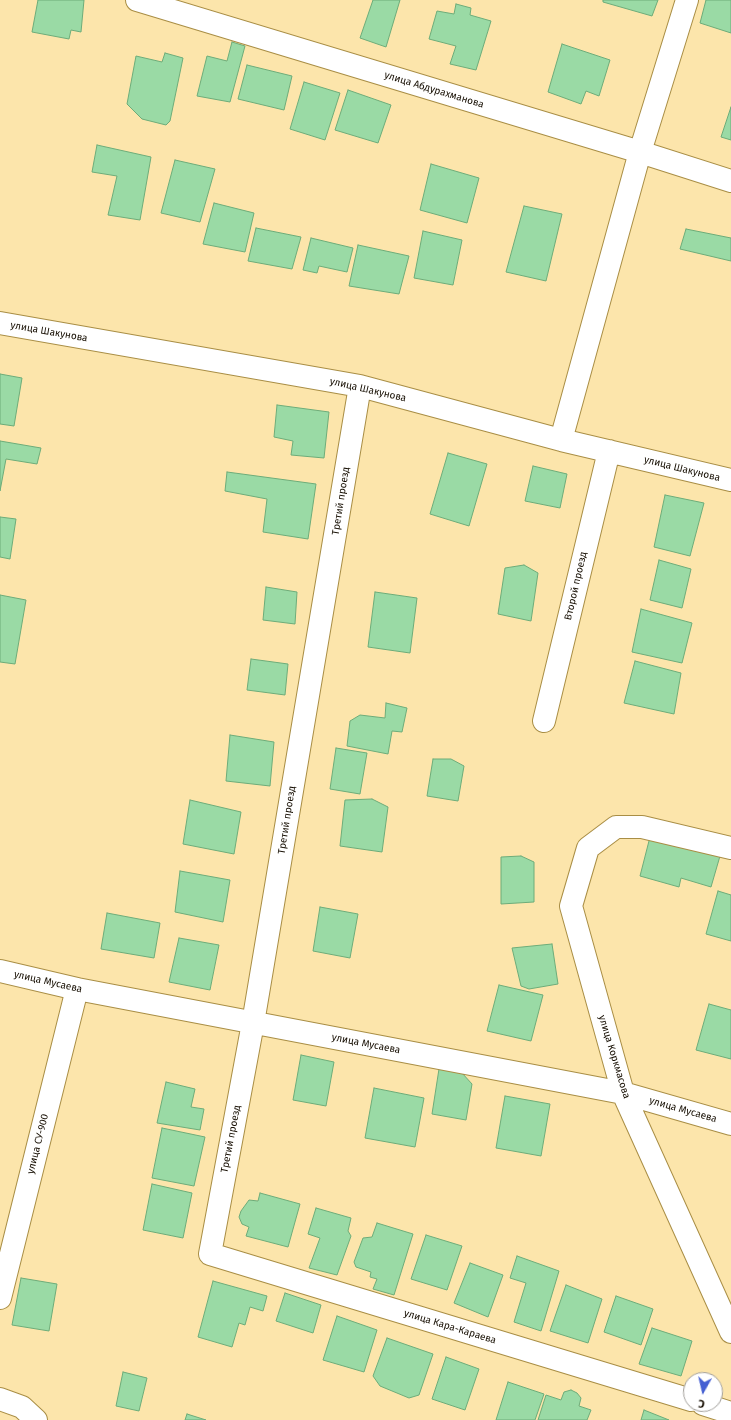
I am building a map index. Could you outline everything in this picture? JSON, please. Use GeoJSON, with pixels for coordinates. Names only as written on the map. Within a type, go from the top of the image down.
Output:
{"type":"FeatureCollection","features":[{"type":"Feature","properties":{"kind":"street","name":"улица Абдурахманова"},"geometry":{"type":"LineString","coordinates":[[137,0],[640,152],[731,181]]}},
{"type":"Feature","properties":{"kind":"street"},"geometry":{"type":"LineString","coordinates":[[561,440],[640,152],[688,0]]}},
{"type":"Feature","properties":{"kind":"street","name":"улица Шакунова"},"geometry":{"type":"LineString","coordinates":[[0,323],[360,386],[561,440],[731,480]]}},
{"type":"Feature","properties":{"kind":"street","name":"Третий проезд"},"geometry":{"type":"LineString","coordinates":[[210,1254],[253,1023],[360,386]]}},
{"type":"Feature","properties":{"kind":"street","name":"Второй проезд"},"geometry":{"type":"LineString","coordinates":[[544,721],[608,451]]}},
{"type":"Feature","properties":{"kind":"street","name":"улица Коркмасова"},"geometry":{"type":"LineString","coordinates":[[731,848],[642,826],[616,827],[588,848],[571,906],[623,1093],[731,1332]]}},
{"type":"Feature","properties":{"kind":"street","name":"улица Мусаева"},"geometry":{"type":"LineString","coordinates":[[0,971],[78,989],[623,1093],[731,1124]]}},
{"type":"Feature","properties":{"kind":"street","name":"улица СУ-900"},"geometry":{"type":"LineString","coordinates":[[0,1298],[78,989]]}},
{"type":"Feature","properties":{"kind":"street","name":"улица Кара-Караева"},"geometry":{"type":"LineString","coordinates":[[210,1254],[683,1398]]}},
{"type":"Feature","properties":{"kind":"street"},"geometry":{"type":"LineString","coordinates":[[0,1399],[22,1407],[36,1420]]}},
{"type":"Feature","properties":{"kind":"building"},"geometry":{"type":"Polygon","coordinates":[[[38,0],[84,0],[81,32],[71,30],[69,39],[32,32],[38,0]]]}},
{"type":"Feature","properties":{"kind":"building"},"geometry":{"type":"Polygon","coordinates":[[[373,0],[400,0],[386,47],[360,38],[373,0]]]}},
{"type":"Feature","properties":{"kind":"building"},"geometry":{"type":"Polygon","coordinates":[[[603,0],[658,0],[652,16],[603,2],[603,0]]]}},
{"type":"Feature","properties":{"kind":"building"},"geometry":{"type":"Polygon","coordinates":[[[706,0],[731,0],[731,33],[700,23],[706,0]]]}},
{"type":"Feature","properties":{"kind":"building"},"geometry":{"type":"Polygon","coordinates":[[[456,4],[471,8],[470,15],[491,21],[476,70],[450,64],[456,46],[429,39],[437,11],[454,14],[456,4]]]}},
{"type":"Feature","properties":{"kind":"building"},"geometry":{"type":"Polygon","coordinates":[[[232,42],[245,46],[230,102],[197,96],[207,56],[227,61],[232,42]]]}},
{"type":"Feature","properties":{"kind":"building"},"geometry":{"type":"Polygon","coordinates":[[[562,44],[610,60],[599,96],[586,91],[581,104],[548,92],[562,44]]]}},
{"type":"Feature","properties":{"kind":"building"},"geometry":{"type":"Polygon","coordinates":[[[165,53],[183,58],[170,121],[166,125],[142,119],[127,104],[136,56],[162,62],[165,53]]]}},
{"type":"Feature","properties":{"kind":"building"},"geometry":{"type":"Polygon","coordinates":[[[247,65],[292,76],[284,110],[238,99],[247,65]]]}},
{"type":"Feature","properties":{"kind":"building"},"geometry":{"type":"Polygon","coordinates":[[[304,82],[340,93],[325,140],[290,129],[304,82]]]}},
{"type":"Feature","properties":{"kind":"building"},"geometry":{"type":"Polygon","coordinates":[[[348,90],[391,105],[378,143],[335,130],[348,90]]]}},
{"type":"Feature","properties":{"kind":"building"},"geometry":{"type":"Polygon","coordinates":[[[731,107],[731,140],[721,137],[731,107]]]}},
{"type":"Feature","properties":{"kind":"building"},"geometry":{"type":"Polygon","coordinates":[[[97,145],[151,157],[140,220],[108,215],[117,176],[92,172],[97,145]]]}},
{"type":"Feature","properties":{"kind":"building"},"geometry":{"type":"Polygon","coordinates":[[[175,160],[215,169],[200,222],[161,213],[175,160]]]}},
{"type":"Feature","properties":{"kind":"building"},"geometry":{"type":"Polygon","coordinates":[[[431,164],[479,178],[467,223],[420,210],[431,164]]]}},
{"type":"Feature","properties":{"kind":"building"},"geometry":{"type":"Polygon","coordinates":[[[214,203],[254,213],[245,252],[203,244],[214,203]]]}},
{"type":"Feature","properties":{"kind":"building"},"geometry":{"type":"Polygon","coordinates":[[[524,206],[562,214],[546,281],[506,272],[524,206]]]}},
{"type":"Feature","properties":{"kind":"building"},"geometry":{"type":"Polygon","coordinates":[[[256,228],[301,237],[292,269],[248,261],[256,228]]]}},
{"type":"Feature","properties":{"kind":"building"},"geometry":{"type":"Polygon","coordinates":[[[686,229],[731,238],[731,261],[680,249],[686,229]]]}},
{"type":"Feature","properties":{"kind":"building"},"geometry":{"type":"Polygon","coordinates":[[[423,231],[462,240],[453,285],[414,278],[423,231]]]}},
{"type":"Feature","properties":{"kind":"building"},"geometry":{"type":"Polygon","coordinates":[[[311,238],[353,248],[347,272],[319,266],[317,273],[303,270],[311,238]]]}},
{"type":"Feature","properties":{"kind":"building"},"geometry":{"type":"Polygon","coordinates":[[[358,245],[409,256],[399,294],[349,286],[358,245]]]}},
{"type":"Feature","properties":{"kind":"building"},"geometry":{"type":"Polygon","coordinates":[[[0,374],[22,378],[14,426],[0,424],[0,374]]]}},
{"type":"Feature","properties":{"kind":"building"},"geometry":{"type":"Polygon","coordinates":[[[277,405],[329,412],[324,458],[291,455],[293,441],[274,437],[277,405]]]}},
{"type":"Feature","properties":{"kind":"building"},"geometry":{"type":"Polygon","coordinates":[[[0,441],[41,448],[37,464],[6,459],[0,491],[0,441]]]}},
{"type":"Feature","properties":{"kind":"building"},"geometry":{"type":"Polygon","coordinates":[[[448,453],[487,464],[469,526],[430,514],[448,453]]]}},
{"type":"Feature","properties":{"kind":"building"},"geometry":{"type":"Polygon","coordinates":[[[533,466],[567,474],[560,508],[525,501],[533,466]]]}},
{"type":"Feature","properties":{"kind":"building"},"geometry":{"type":"Polygon","coordinates":[[[227,472],[316,484],[308,539],[263,532],[267,499],[225,491],[227,472]]]}},
{"type":"Feature","properties":{"kind":"building"},"geometry":{"type":"Polygon","coordinates":[[[665,495],[704,503],[690,556],[654,547],[665,495]]]}},
{"type":"Feature","properties":{"kind":"building"},"geometry":{"type":"Polygon","coordinates":[[[0,517],[16,519],[10,559],[0,557],[0,517]]]}},
{"type":"Feature","properties":{"kind":"building"},"geometry":{"type":"Polygon","coordinates":[[[659,560],[691,569],[682,608],[650,600],[659,560]]]}},
{"type":"Feature","properties":{"kind":"building"},"geometry":{"type":"Polygon","coordinates":[[[524,565],[538,573],[531,621],[498,614],[505,568],[524,565]]]}},
{"type":"Feature","properties":{"kind":"building"},"geometry":{"type":"Polygon","coordinates":[[[266,587],[297,592],[295,624],[263,620],[266,587]]]}},
{"type":"Feature","properties":{"kind":"building"},"geometry":{"type":"Polygon","coordinates":[[[375,592],[417,598],[410,653],[368,647],[375,592]]]}},
{"type":"Feature","properties":{"kind":"building"},"geometry":{"type":"Polygon","coordinates":[[[0,595],[26,600],[15,664],[0,662],[0,595]]]}},
{"type":"Feature","properties":{"kind":"building"},"geometry":{"type":"Polygon","coordinates":[[[641,609],[692,623],[682,663],[632,652],[641,609]]]}},
{"type":"Feature","properties":{"kind":"building"},"geometry":{"type":"Polygon","coordinates":[[[251,659],[288,664],[285,695],[247,690],[251,659]]]}},
{"type":"Feature","properties":{"kind":"building"},"geometry":{"type":"Polygon","coordinates":[[[635,661],[681,673],[674,714],[624,703],[635,661]]]}},
{"type":"Feature","properties":{"kind":"building"},"geometry":{"type":"Polygon","coordinates":[[[386,703],[407,708],[402,732],[392,731],[388,754],[347,746],[350,721],[360,715],[385,718],[386,703]]]}},
{"type":"Feature","properties":{"kind":"building"},"geometry":{"type":"Polygon","coordinates":[[[230,735],[274,742],[270,786],[226,781],[230,735]]]}},
{"type":"Feature","properties":{"kind":"building"},"geometry":{"type":"Polygon","coordinates":[[[336,748],[367,753],[360,794],[330,789],[336,748]]]}},
{"type":"Feature","properties":{"kind":"building"},"geometry":{"type":"Polygon","coordinates":[[[433,759],[451,759],[464,766],[458,801],[427,796],[433,759]]]}},
{"type":"Feature","properties":{"kind":"building"},"geometry":{"type":"Polygon","coordinates":[[[372,799],[388,807],[382,852],[340,846],[345,800],[372,799]]]}},
{"type":"Feature","properties":{"kind":"building"},"geometry":{"type":"Polygon","coordinates":[[[190,800],[241,812],[234,854],[183,844],[190,800]]]}},
{"type":"Feature","properties":{"kind":"building"},"geometry":{"type":"Polygon","coordinates":[[[650,837],[720,856],[711,887],[681,878],[679,887],[640,876],[650,837]]]}},
{"type":"Feature","properties":{"kind":"building"},"geometry":{"type":"Polygon","coordinates":[[[521,856],[534,862],[534,902],[501,904],[501,857],[521,856]]]}},
{"type":"Feature","properties":{"kind":"building"},"geometry":{"type":"Polygon","coordinates":[[[180,871],[230,880],[223,922],[175,912],[180,871]]]}},
{"type":"Feature","properties":{"kind":"building"},"geometry":{"type":"Polygon","coordinates":[[[718,891],[731,895],[731,941],[706,934],[718,891]]]}},
{"type":"Feature","properties":{"kind":"building"},"geometry":{"type":"Polygon","coordinates":[[[320,907],[358,914],[350,958],[313,951],[320,907]]]}},
{"type":"Feature","properties":{"kind":"building"},"geometry":{"type":"Polygon","coordinates":[[[107,913],[160,923],[154,958],[101,949],[107,913]]]}},
{"type":"Feature","properties":{"kind":"building"},"geometry":{"type":"Polygon","coordinates":[[[179,938],[219,945],[210,990],[169,982],[179,938]]]}},
{"type":"Feature","properties":{"kind":"building"},"geometry":{"type":"Polygon","coordinates":[[[552,944],[558,984],[529,989],[521,986],[512,948],[552,944]]]}},
{"type":"Feature","properties":{"kind":"building"},"geometry":{"type":"Polygon","coordinates":[[[499,985],[543,995],[531,1041],[487,1031],[499,985]]]}},
{"type":"Feature","properties":{"kind":"building"},"geometry":{"type":"Polygon","coordinates":[[[709,1004],[731,1010],[731,1059],[696,1050],[709,1004]]]}},
{"type":"Feature","properties":{"kind":"building"},"geometry":{"type":"Polygon","coordinates":[[[301,1055],[334,1062],[326,1106],[293,1100],[301,1055]]]}},
{"type":"Feature","properties":{"kind":"building"},"geometry":{"type":"Polygon","coordinates":[[[439,1069],[462,1073],[472,1084],[466,1120],[432,1114],[439,1069]]]}},
{"type":"Feature","properties":{"kind":"building"},"geometry":{"type":"Polygon","coordinates":[[[166,1082],[195,1089],[191,1107],[204,1109],[200,1130],[157,1123],[166,1082]]]}},
{"type":"Feature","properties":{"kind":"building"},"geometry":{"type":"Polygon","coordinates":[[[374,1088],[424,1098],[415,1147],[365,1138],[374,1088]]]}},
{"type":"Feature","properties":{"kind":"building"},"geometry":{"type":"Polygon","coordinates":[[[505,1096],[550,1104],[541,1156],[496,1148],[505,1096]]]}},
{"type":"Feature","properties":{"kind":"building"},"geometry":{"type":"Polygon","coordinates":[[[162,1128],[205,1137],[194,1186],[152,1178],[162,1128]]]}},
{"type":"Feature","properties":{"kind":"building"},"geometry":{"type":"Polygon","coordinates":[[[152,1184],[192,1193],[183,1238],[143,1230],[152,1184]]]}},
{"type":"Feature","properties":{"kind":"building"},"geometry":{"type":"Polygon","coordinates":[[[260,1193],[300,1204],[288,1247],[246,1236],[249,1227],[242,1224],[239,1217],[241,1211],[249,1200],[258,1201],[260,1193]]]}},
{"type":"Feature","properties":{"kind":"building"},"geometry":{"type":"Polygon","coordinates":[[[316,1208],[351,1218],[348,1231],[351,1236],[337,1275],[309,1268],[320,1238],[308,1234],[316,1208]]]}},
{"type":"Feature","properties":{"kind":"building"},"geometry":{"type":"Polygon","coordinates":[[[377,1223],[413,1234],[394,1295],[373,1289],[377,1279],[370,1277],[371,1272],[356,1267],[354,1262],[363,1238],[372,1237],[377,1223]]]}},
{"type":"Feature","properties":{"kind":"building"},"geometry":{"type":"Polygon","coordinates":[[[426,1235],[462,1246],[447,1290],[411,1279],[426,1235]]]}},
{"type":"Feature","properties":{"kind":"building"},"geometry":{"type":"Polygon","coordinates":[[[517,1256],[559,1271],[541,1331],[514,1322],[526,1283],[510,1278],[517,1256]]]}},
{"type":"Feature","properties":{"kind":"building"},"geometry":{"type":"Polygon","coordinates":[[[470,1263],[503,1275],[488,1317],[454,1303],[470,1263]]]}},
{"type":"Feature","properties":{"kind":"building"},"geometry":{"type":"Polygon","coordinates":[[[21,1278],[57,1284],[49,1331],[12,1325],[21,1278]]]}},
{"type":"Feature","properties":{"kind":"building"},"geometry":{"type":"Polygon","coordinates":[[[213,1281],[267,1296],[263,1311],[250,1307],[245,1325],[239,1323],[232,1347],[198,1337],[213,1281]]]}},
{"type":"Feature","properties":{"kind":"building"},"geometry":{"type":"Polygon","coordinates":[[[566,1285],[602,1299],[588,1343],[550,1331],[566,1285]]]}},
{"type":"Feature","properties":{"kind":"building"},"geometry":{"type":"Polygon","coordinates":[[[285,1293],[321,1305],[313,1333],[276,1321],[285,1293]]]}},
{"type":"Feature","properties":{"kind":"building"},"geometry":{"type":"Polygon","coordinates":[[[616,1296],[653,1309],[641,1345],[604,1332],[616,1296]]]}},
{"type":"Feature","properties":{"kind":"building"},"geometry":{"type":"Polygon","coordinates":[[[337,1316],[377,1330],[364,1372],[323,1360],[337,1316]]]}},
{"type":"Feature","properties":{"kind":"building"},"geometry":{"type":"Polygon","coordinates":[[[652,1328],[692,1341],[681,1376],[639,1364],[652,1328]]]}},
{"type":"Feature","properties":{"kind":"building"},"geometry":{"type":"Polygon","coordinates":[[[387,1338],[433,1354],[419,1395],[409,1398],[380,1386],[373,1376],[387,1338]]]}},
{"type":"Feature","properties":{"kind":"building"},"geometry":{"type":"Polygon","coordinates":[[[446,1357],[479,1369],[465,1410],[432,1399],[446,1357]]]}},
{"type":"Feature","properties":{"kind":"building"},"geometry":{"type":"Polygon","coordinates":[[[123,1372],[147,1378],[139,1411],[116,1406],[123,1372]]]}},
{"type":"Feature","properties":{"kind":"building"},"geometry":{"type":"Polygon","coordinates":[[[508,1382],[544,1394],[535,1420],[496,1420],[508,1382]]]}},
{"type":"Feature","properties":{"kind":"building"},"geometry":{"type":"Polygon","coordinates":[[[571,1390],[577,1393],[581,1398],[579,1406],[591,1410],[587,1420],[538,1420],[546,1395],[561,1400],[564,1392],[571,1390]]]}},
{"type":"Feature","properties":{"kind":"building"},"geometry":{"type":"Polygon","coordinates":[[[644,1410],[669,1420],[641,1420],[644,1410]]]}},
{"type":"Feature","properties":{"kind":"building"},"geometry":{"type":"Polygon","coordinates":[[[187,1414],[206,1420],[185,1420],[187,1414]]]}}]}
